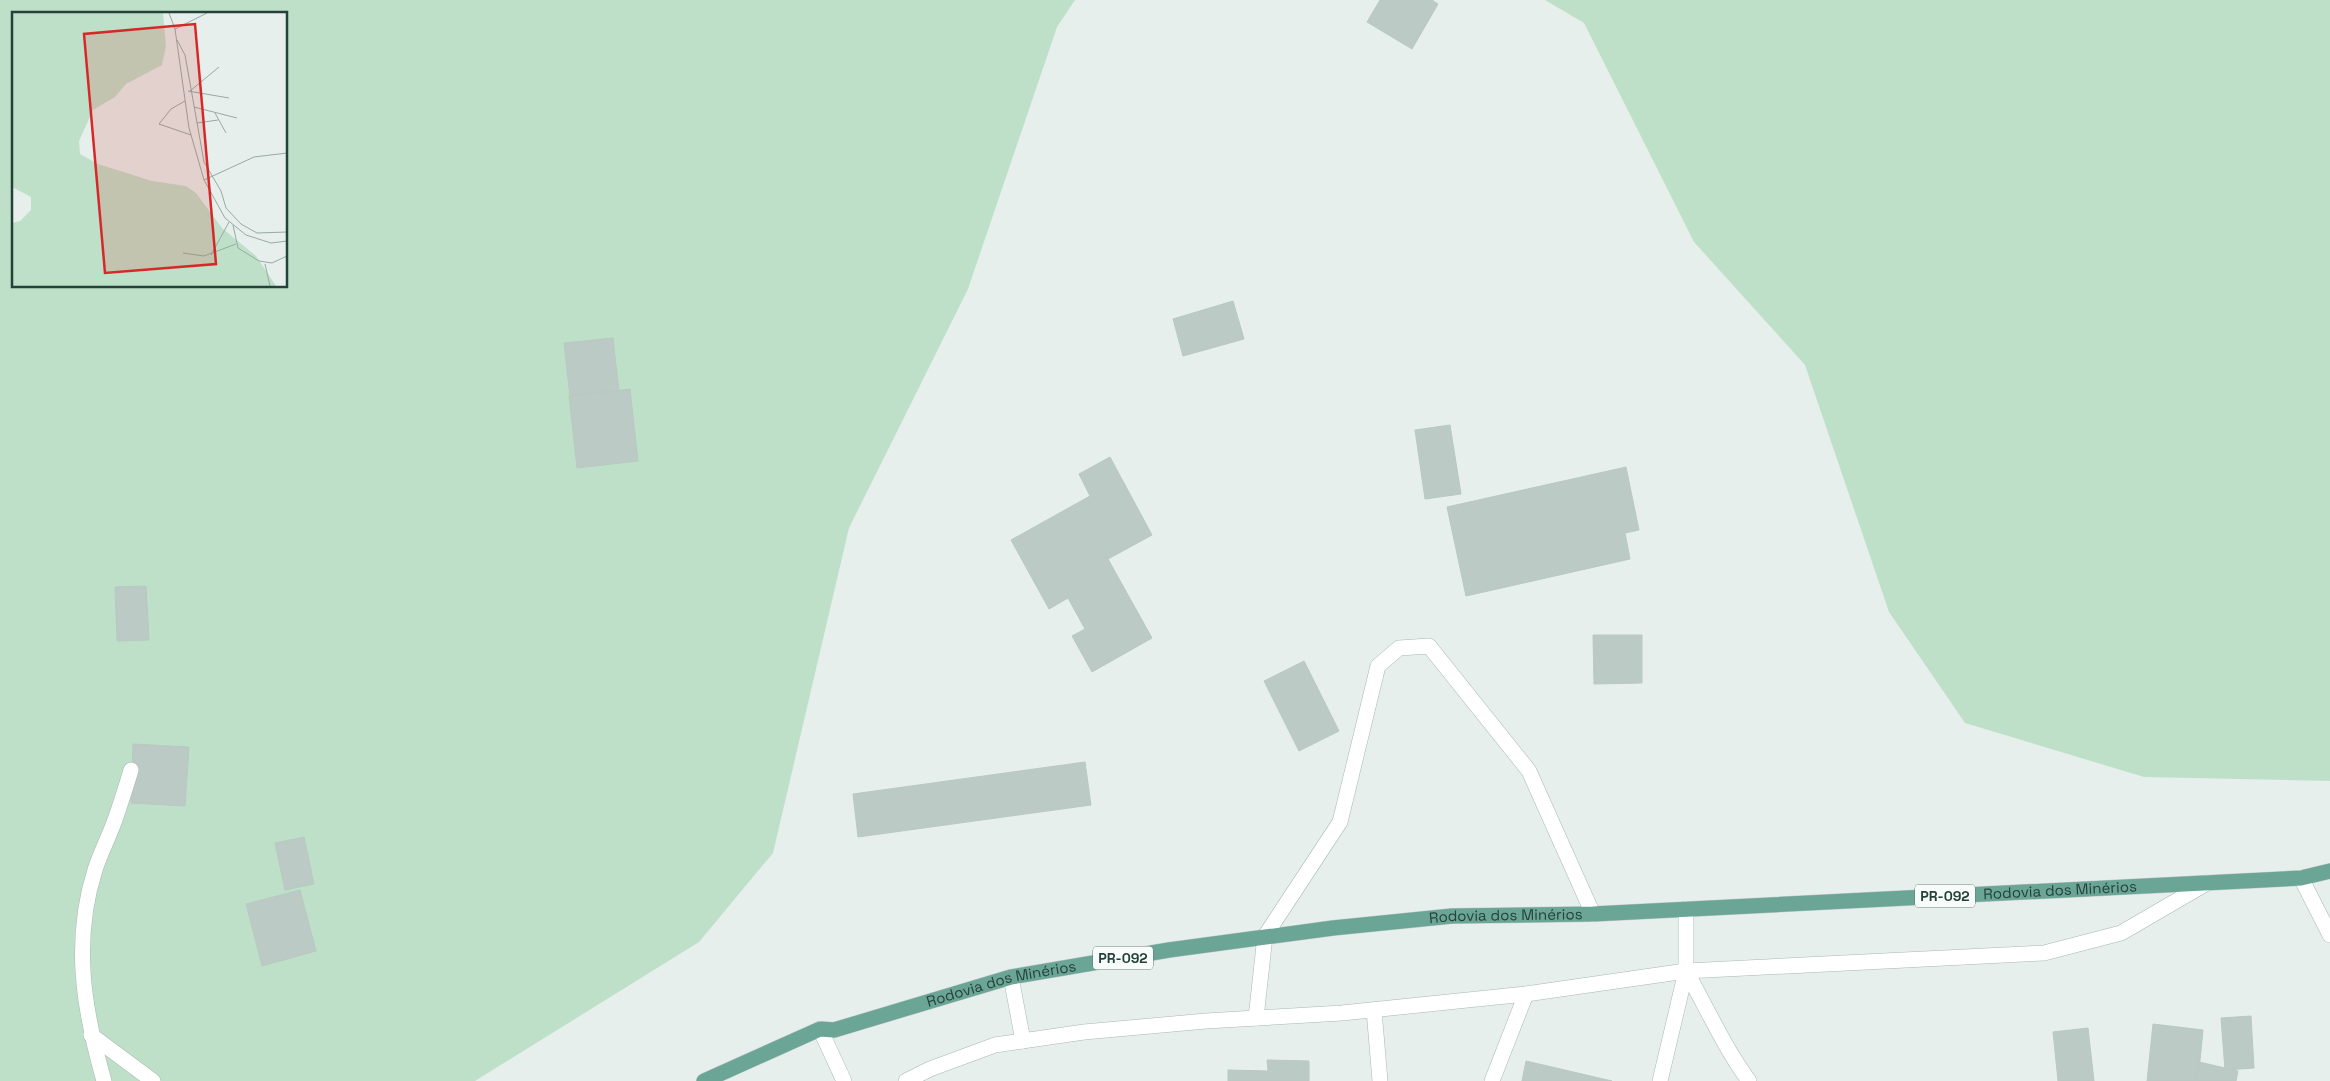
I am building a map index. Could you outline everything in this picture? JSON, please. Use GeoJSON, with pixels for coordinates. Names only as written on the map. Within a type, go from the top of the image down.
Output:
{"type":"FeatureCollection","features":[{"type":"Feature","properties":{"kind":"main road","name":"Rodovia dos Minérios"},"geometry":{"type":"LineString","coordinates":[[704,1081],[820,1029],[834,1030],[1011,977],[1265,936],[1452,916],[1593,914],[2301,878],[2330,871]]}},
{"type":"Feature","properties":{"kind":"street"},"geometry":{"type":"LineString","coordinates":[[1256,1018],[1265,936],[1340,822],[1378,666],[1399,648],[1429,646],[1529,771],[1593,914]]}},
{"type":"Feature","properties":{"kind":"street"},"geometry":{"type":"LineString","coordinates":[[104,1081],[91,1035],[81,970],[86,909],[94,871],[117,814],[131,770]]}},
{"type":"Feature","properties":{"kind":"street"},"geometry":{"type":"LineString","coordinates":[[2301,878],[2330,935]]}},
{"type":"Feature","properties":{"kind":"street"},"geometry":{"type":"LineString","coordinates":[[906,1081],[930,1069],[996,1045],[1084,1032],[1374,1010],[1526,994],[1686,971],[2044,953],[2120,933],[2207,882]]}},
{"type":"Feature","properties":{"kind":"street"},"geometry":{"type":"LineString","coordinates":[[1660,1081],[1686,971],[1686,909]]}},
{"type":"Feature","properties":{"kind":"street"},"geometry":{"type":"LineString","coordinates":[[1686,971],[1714,1020],[1730,1054],[1749,1081]]}},
{"type":"Feature","properties":{"kind":"street"},"geometry":{"type":"LineString","coordinates":[[1011,977],[1023,1041]]}},
{"type":"Feature","properties":{"kind":"street"},"geometry":{"type":"LineString","coordinates":[[1492,1081],[1526,994]]}},
{"type":"Feature","properties":{"kind":"street"},"geometry":{"type":"LineString","coordinates":[[1374,1010],[1380,1081]]}},
{"type":"Feature","properties":{"kind":"street"},"geometry":{"type":"LineString","coordinates":[[820,1029],[844,1081]]}},
{"type":"Feature","properties":{"kind":"street"},"geometry":{"type":"LineString","coordinates":[[91,1035],[153,1081]]}},
{"type":"Feature","properties":{"kind":"green space"},"geometry":{"type":"Polygon","coordinates":[[[0,0],[1075,0],[1057,27],[968,289],[849,528],[773,853],[699,942],[475,1081],[0,1081],[0,0]]]}},
{"type":"Feature","properties":{"kind":"green space"},"geometry":{"type":"Polygon","coordinates":[[[1545,0],[2330,0],[2330,781],[2144,777],[1965,723],[1889,612],[1805,365],[1694,242],[1584,23],[1545,0]]]}},
{"type":"Feature","properties":{"kind":"building"},"geometry":{"type":"Polygon","coordinates":[[[1380,0],[1432,0],[1438,4],[1412,49],[1367,22],[1380,0]]]}},
{"type":"Feature","properties":{"kind":"building"},"geometry":{"type":"Polygon","coordinates":[[[1233,301],[1244,339],[1183,356],[1173,319],[1233,301]]]}},
{"type":"Feature","properties":{"kind":"building"},"geometry":{"type":"Polygon","coordinates":[[[613,338],[619,392],[570,397],[564,343],[613,338]]]}},
{"type":"Feature","properties":{"kind":"building"},"geometry":{"type":"Polygon","coordinates":[[[630,389],[638,461],[577,468],[569,396],[630,389]]]}},
{"type":"Feature","properties":{"kind":"building"},"geometry":{"type":"Polygon","coordinates":[[[1450,425],[1461,494],[1425,499],[1415,430],[1450,425]]]}},
{"type":"Feature","properties":{"kind":"building"},"geometry":{"type":"Polygon","coordinates":[[[1110,457],[1152,535],[1108,559],[1152,638],[1092,672],[1072,636],[1085,629],[1068,598],[1049,609],[1011,540],[1090,496],[1079,474],[1110,457]]]}},
{"type":"Feature","properties":{"kind":"building"},"geometry":{"type":"Polygon","coordinates":[[[1626,467],[1639,530],[1625,533],[1630,559],[1466,596],[1447,507],[1626,467]]]}},
{"type":"Feature","properties":{"kind":"building"},"geometry":{"type":"Polygon","coordinates":[[[146,586],[149,640],[117,641],[115,587],[146,586]]]}},
{"type":"Feature","properties":{"kind":"building"},"geometry":{"type":"Polygon","coordinates":[[[1593,635],[1642,635],[1642,683],[1594,684],[1593,635]]]}},
{"type":"Feature","properties":{"kind":"building"},"geometry":{"type":"Polygon","coordinates":[[[1304,661],[1339,731],[1299,751],[1264,681],[1304,661]]]}},
{"type":"Feature","properties":{"kind":"building"},"geometry":{"type":"Polygon","coordinates":[[[133,744],[189,747],[185,806],[131,803],[133,744]]]}},
{"type":"Feature","properties":{"kind":"building"},"geometry":{"type":"Polygon","coordinates":[[[1085,762],[1091,805],[858,837],[853,794],[1085,762]]]}},
{"type":"Feature","properties":{"kind":"building"},"geometry":{"type":"Polygon","coordinates":[[[304,837],[314,884],[285,890],[275,843],[304,837]]]}},
{"type":"Feature","properties":{"kind":"building"},"geometry":{"type":"Polygon","coordinates":[[[300,890],[316,951],[262,966],[246,904],[300,890]]]}},
{"type":"Feature","properties":{"kind":"building"},"geometry":{"type":"Polygon","coordinates":[[[2251,1016],[2254,1068],[2225,1070],[2221,1018],[2251,1016]]]}},
{"type":"Feature","properties":{"kind":"building"},"geometry":{"type":"Polygon","coordinates":[[[2153,1024],[2203,1030],[2198,1081],[2147,1081],[2153,1024]]]}},
{"type":"Feature","properties":{"kind":"building"},"geometry":{"type":"Polygon","coordinates":[[[2088,1028],[2094,1081],[2058,1081],[2053,1032],[2088,1028]]]}},
{"type":"Feature","properties":{"kind":"building"},"geometry":{"type":"Polygon","coordinates":[[[1267,1060],[1309,1061],[1309,1081],[1228,1081],[1228,1070],[1268,1071],[1267,1060]]]}},
{"type":"Feature","properties":{"kind":"building"},"geometry":{"type":"Polygon","coordinates":[[[1526,1061],[1612,1081],[1522,1081],[1526,1061]]]}},
{"type":"Feature","properties":{"kind":"building"},"geometry":{"type":"Polygon","coordinates":[[[2199,1062],[2238,1071],[2236,1081],[2195,1081],[2199,1062]]]}}]}
